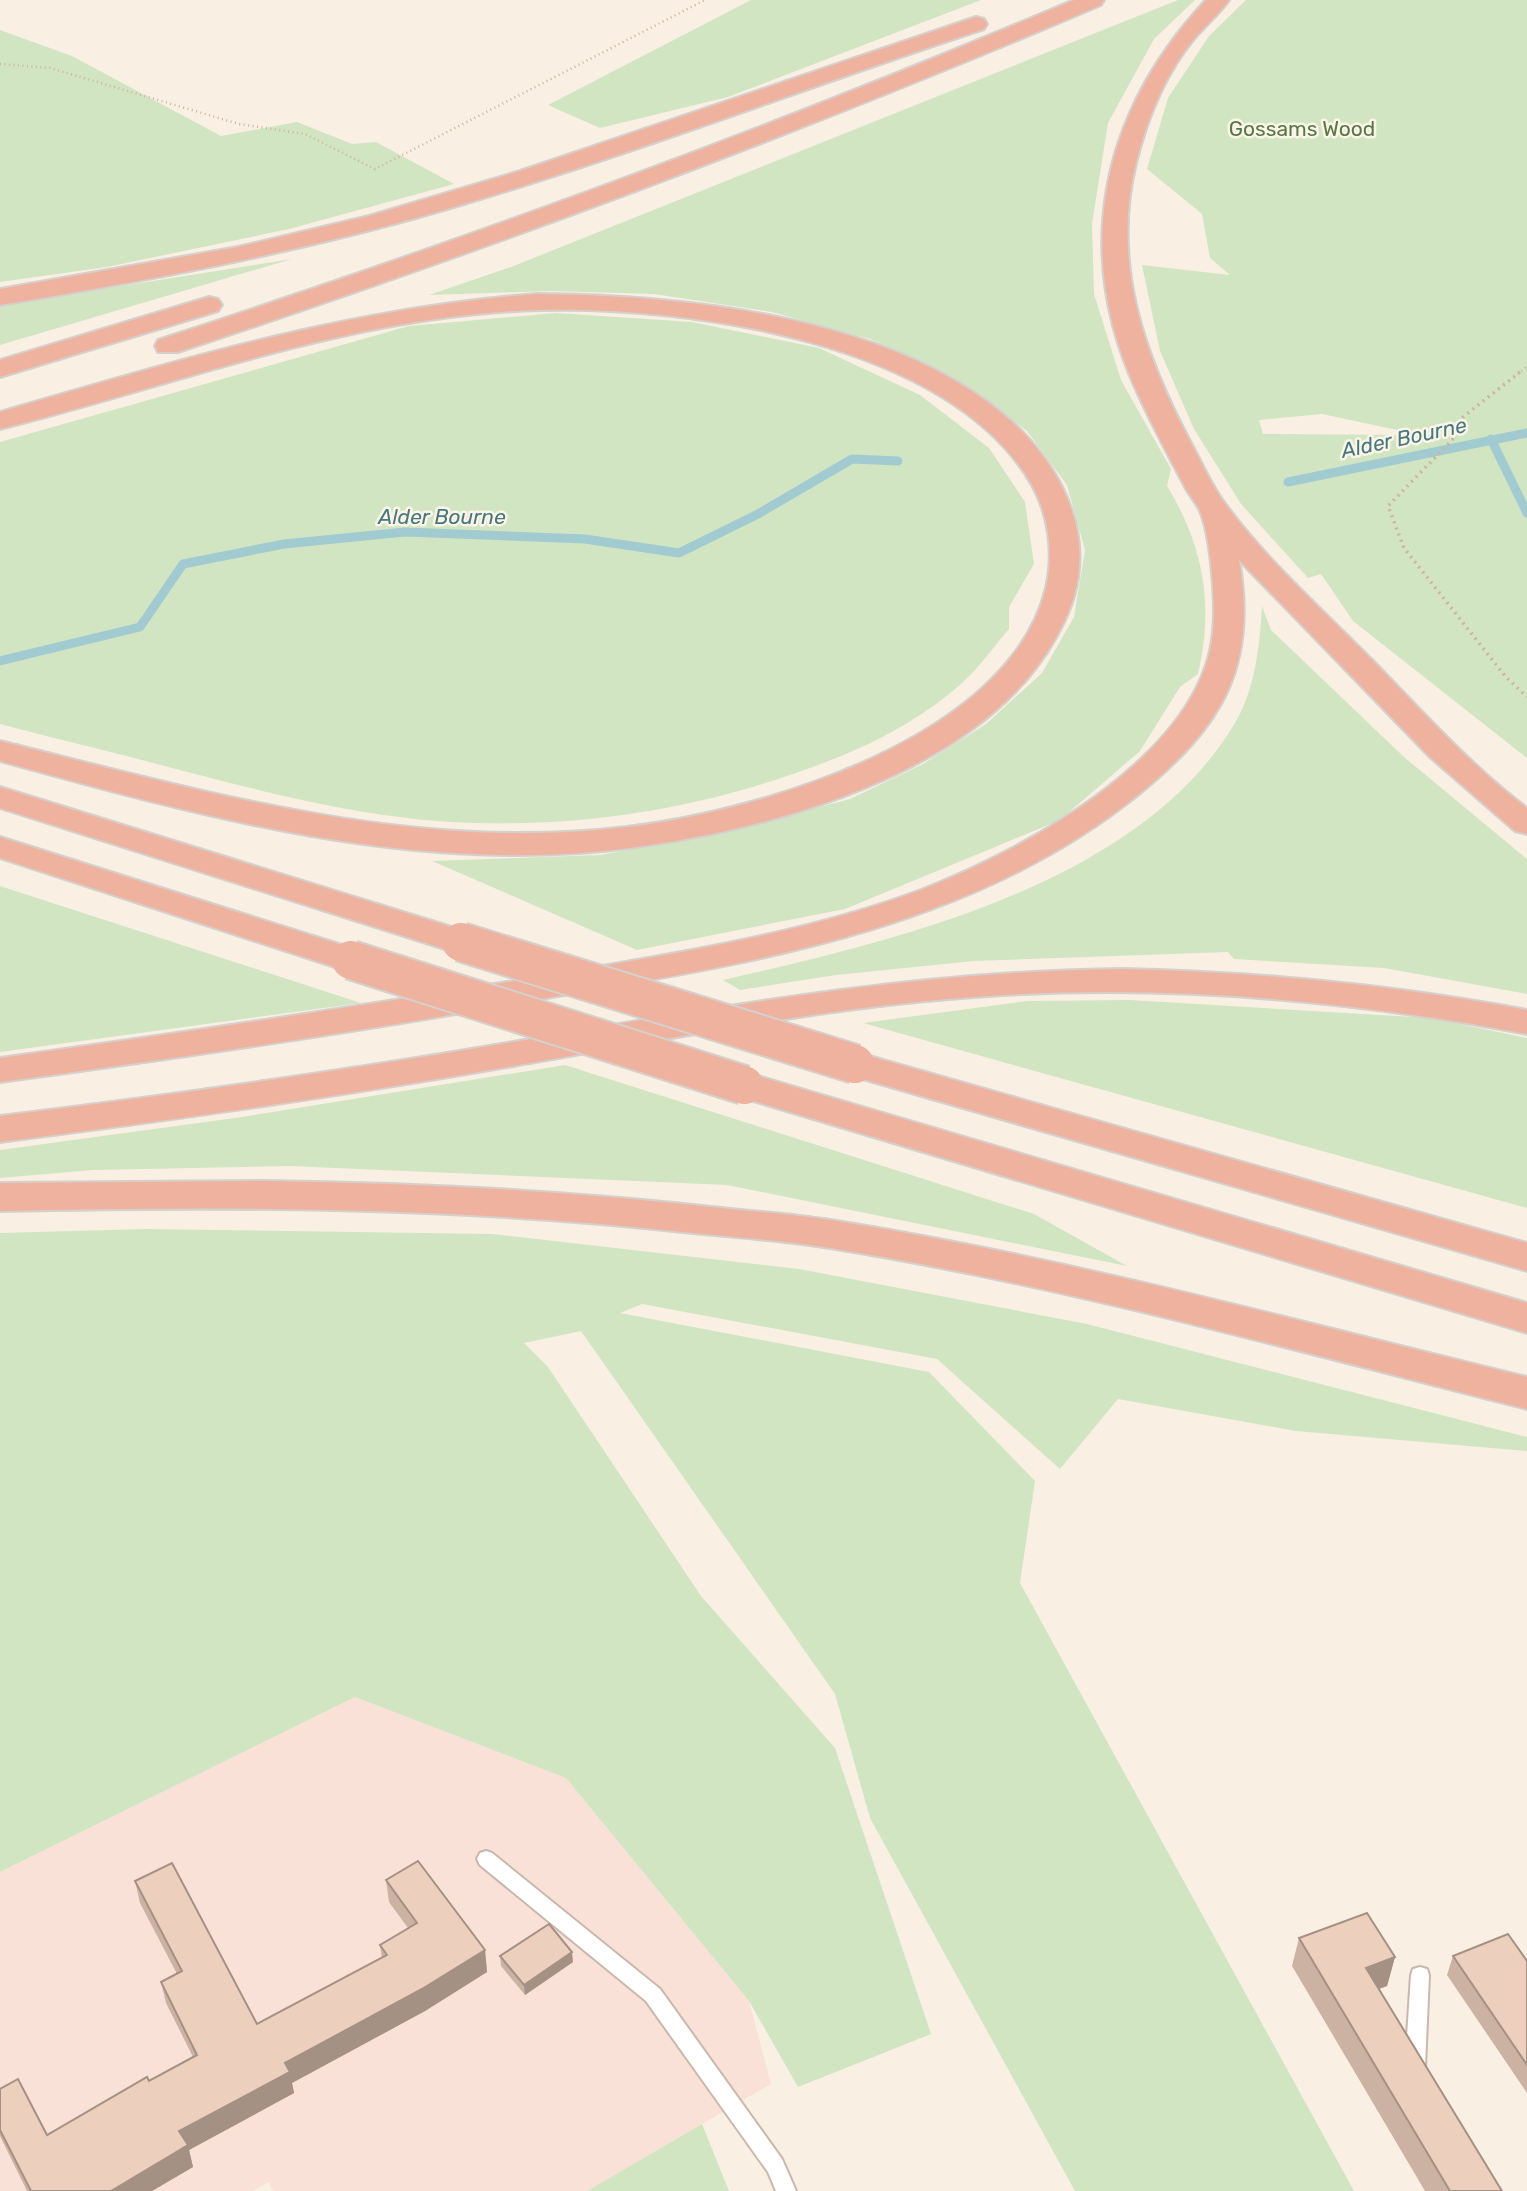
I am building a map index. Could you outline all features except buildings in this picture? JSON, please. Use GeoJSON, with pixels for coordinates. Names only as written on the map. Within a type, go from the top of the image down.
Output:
{"type":"FeatureCollection","features":[{"type":"Feature","properties":{"kind":"highway"},"geometry":{"type":"LineString","coordinates":[[0,400],[395,272],[513,230],[738,147],[1093,0]]}},
{"type":"Feature","properties":{"kind":"highway"},"geometry":{"type":"LineString","coordinates":[[1218,0],[1186,35],[1146,96],[1124,152],[1116,204],[1119,285],[1135,354],[1154,402],[1215,512],[1262,566],[1416,724],[1527,824]]}},
{"type":"Feature","properties":{"kind":"highway"},"geometry":{"type":"LineString","coordinates":[[0,297],[147,272],[378,222],[632,143],[987,19],[843,81],[590,176],[400,243]]}},
{"type":"Feature","properties":{"kind":"highway"},"geometry":{"type":"LineString","coordinates":[[0,369],[230,299]]}},
{"type":"Feature","properties":{"kind":"highway"},"geometry":{"type":"LineString","coordinates":[[0,421],[266,345],[351,325],[425,312],[495,305],[576,302],[713,312],[792,328],[856,348],[904,367],[968,403],[1016,442],[1040,472],[1058,511],[1067,568],[1050,623],[1038,645],[1008,681],[949,729],[895,760],[845,783],[739,817],[666,832],[537,844],[441,842],[379,836],[227,809],[0,751]]}},
{"type":"Feature","properties":{"kind":"highway"},"geometry":{"type":"LineString","coordinates":[[0,1070],[385,1016],[670,965],[868,918],[930,898],[1002,869],[1039,851],[1108,806],[1177,742],[1208,701],[1221,672],[1231,621],[1215,512]]}},
{"type":"Feature","properties":{"kind":"highway"},"geometry":{"type":"LineString","coordinates":[[0,797],[855,1064],[1527,1257]]}},
{"type":"Feature","properties":{"kind":"highway"},"geometry":{"type":"LineString","coordinates":[[0,847],[744,1085],[1527,1318]]}},
{"type":"Feature","properties":{"kind":"highway"},"geometry":{"type":"LineString","coordinates":[[0,1129],[495,1057],[809,1003],[991,984],[1135,980],[1265,985],[1428,1004],[1527,1022]]}},
{"type":"Feature","properties":{"kind":"highway"},"geometry":{"type":"LineString","coordinates":[[0,1197],[230,1192],[378,1195],[587,1206],[826,1234],[1016,1270],[1527,1393]]}},
{"type":"Feature","properties":{"kind":"lane"},"geometry":{"type":"LineString","coordinates":[[486,1859],[653,1995],[775,2166],[786,2191]]}},
{"type":"Feature","properties":{"kind":"lane"},"geometry":{"type":"LineString","coordinates":[[1420,1975],[1414,2066],[1428,2088]]}},
{"type":"Feature","properties":{"kind":"path"},"geometry":{"type":"LineString","coordinates":[[0,64],[50,68],[239,124],[305,134],[375,169],[705,0]]}},
{"type":"Feature","properties":{"kind":"path"},"geometry":{"type":"LineString","coordinates":[[1527,366],[1456,425],[1454,438],[1388,506],[1404,548],[1505,676],[1527,697]]}},
{"type":"Feature","properties":{"kind":"shaded area"},"geometry":{"type":"Polygon","coordinates":[[[355,1697],[566,1778],[749,2001],[771,2084],[587,2191],[273,2191],[269,2182],[252,2191],[0,2191],[0,1872],[355,1697]]]}},
{"type":"Feature","properties":{"kind":"green space"},"geometry":{"type":"Polygon","coordinates":[[[751,0],[981,0],[728,97],[600,128],[548,105],[751,0]]]}},
{"type":"Feature","properties":{"kind":"green space"},"geometry":{"type":"Polygon","coordinates":[[[1178,0],[1195,0],[1154,39],[1108,123],[1092,224],[1094,294],[1121,380],[1171,469],[1167,486],[1190,531],[1205,600],[1203,649],[1198,674],[1180,687],[1140,751],[1060,820],[845,909],[637,950],[432,861],[600,855],[709,836],[850,799],[923,764],[986,724],[1042,673],[1074,617],[1085,550],[1067,485],[1027,431],[953,377],[870,339],[772,312],[654,294],[550,291],[429,295],[511,267],[1178,0]]]}},
{"type":"Feature","properties":{"kind":"green space","name":"Gossams Wood"},"geometry":{"type":"Polygon","coordinates":[[[1246,0],[1527,0],[1527,758],[1353,621],[1321,574],[1308,578],[1241,504],[1194,429],[1160,351],[1142,265],[1230,275],[1210,258],[1202,214],[1147,169],[1168,98],[1209,36],[1246,0]],[[1322,414],[1259,420],[1263,434],[1416,434],[1322,414]]]}},
{"type":"Feature","properties":{"kind":"green space"},"geometry":{"type":"Polygon","coordinates":[[[0,30],[72,56],[221,136],[297,122],[352,144],[376,142],[454,184],[289,229],[107,267],[0,282],[0,30]]]}},
{"type":"Feature","properties":{"kind":"green space"},"geometry":{"type":"Polygon","coordinates":[[[292,259],[0,345],[0,305],[292,259]]]}},
{"type":"Feature","properties":{"kind":"green space"},"geometry":{"type":"Polygon","coordinates":[[[556,313],[692,322],[819,348],[920,395],[989,448],[1025,502],[1034,564],[1009,607],[1009,629],[975,670],[943,699],[899,728],[852,751],[778,779],[704,800],[590,819],[475,823],[435,821],[354,810],[235,784],[0,724],[0,442],[409,326],[556,313]]]}},
{"type":"Feature","properties":{"kind":"green space"},"geometry":{"type":"Polygon","coordinates":[[[1262,606],[1271,630],[1404,757],[1527,859],[1527,994],[1384,968],[1234,959],[1228,952],[974,961],[836,975],[740,990],[723,980],[862,946],[1007,898],[1076,865],[1139,826],[1192,779],[1235,723],[1252,681],[1262,606]]]}},
{"type":"Feature","properties":{"kind":"green space"},"geometry":{"type":"Polygon","coordinates":[[[0,886],[361,1003],[0,1052],[0,886]]]}},
{"type":"Feature","properties":{"kind":"green space"},"geometry":{"type":"Polygon","coordinates":[[[1130,1000],[1430,1018],[1527,1038],[1527,1208],[863,1023],[1027,1001],[1130,1000]]]}},
{"type":"Feature","properties":{"kind":"green space"},"geometry":{"type":"Polygon","coordinates":[[[565,1065],[1034,1214],[1127,1266],[727,1185],[289,1166],[93,1170],[0,1178],[0,1150],[242,1117],[565,1065]]]}},
{"type":"Feature","properties":{"kind":"green space"},"geometry":{"type":"Polygon","coordinates":[[[145,1229],[492,1234],[799,1269],[1087,1324],[1527,1437],[1527,1451],[1296,1431],[1118,1399],[1060,1469],[937,1359],[642,1304],[620,1313],[929,1372],[1035,1481],[1020,1583],[1354,2191],[1075,2191],[870,1818],[835,1694],[581,1331],[524,1343],[548,1367],[701,1596],[835,1748],[931,2034],[798,2087],[749,2001],[566,1778],[355,1697],[0,1872],[0,1233],[145,1229]]]}},
{"type":"Feature","properties":{"kind":"green space"},"geometry":{"type":"Polygon","coordinates":[[[702,2124],[729,2191],[587,2191],[702,2124]]]}},
{"type":"Feature","properties":{"kind":"waterway","name":"Alder Bourne"},"geometry":{"type":"LineString","coordinates":[[1492,440],[1527,433]]}},
{"type":"Feature","properties":{"kind":"waterway","name":"Alder Bourne"},"geometry":{"type":"LineString","coordinates":[[1288,482],[1492,440]]}},
{"type":"Feature","properties":{"kind":"waterway"},"geometry":{"type":"LineString","coordinates":[[1492,440],[1527,513]]}},
{"type":"Feature","properties":{"kind":"waterway","name":"Alder Bourne"},"geometry":{"type":"LineString","coordinates":[[0,661],[140,627],[183,564],[284,544],[405,532],[585,539],[679,553],[758,514],[852,459],[898,461]]}}]}
